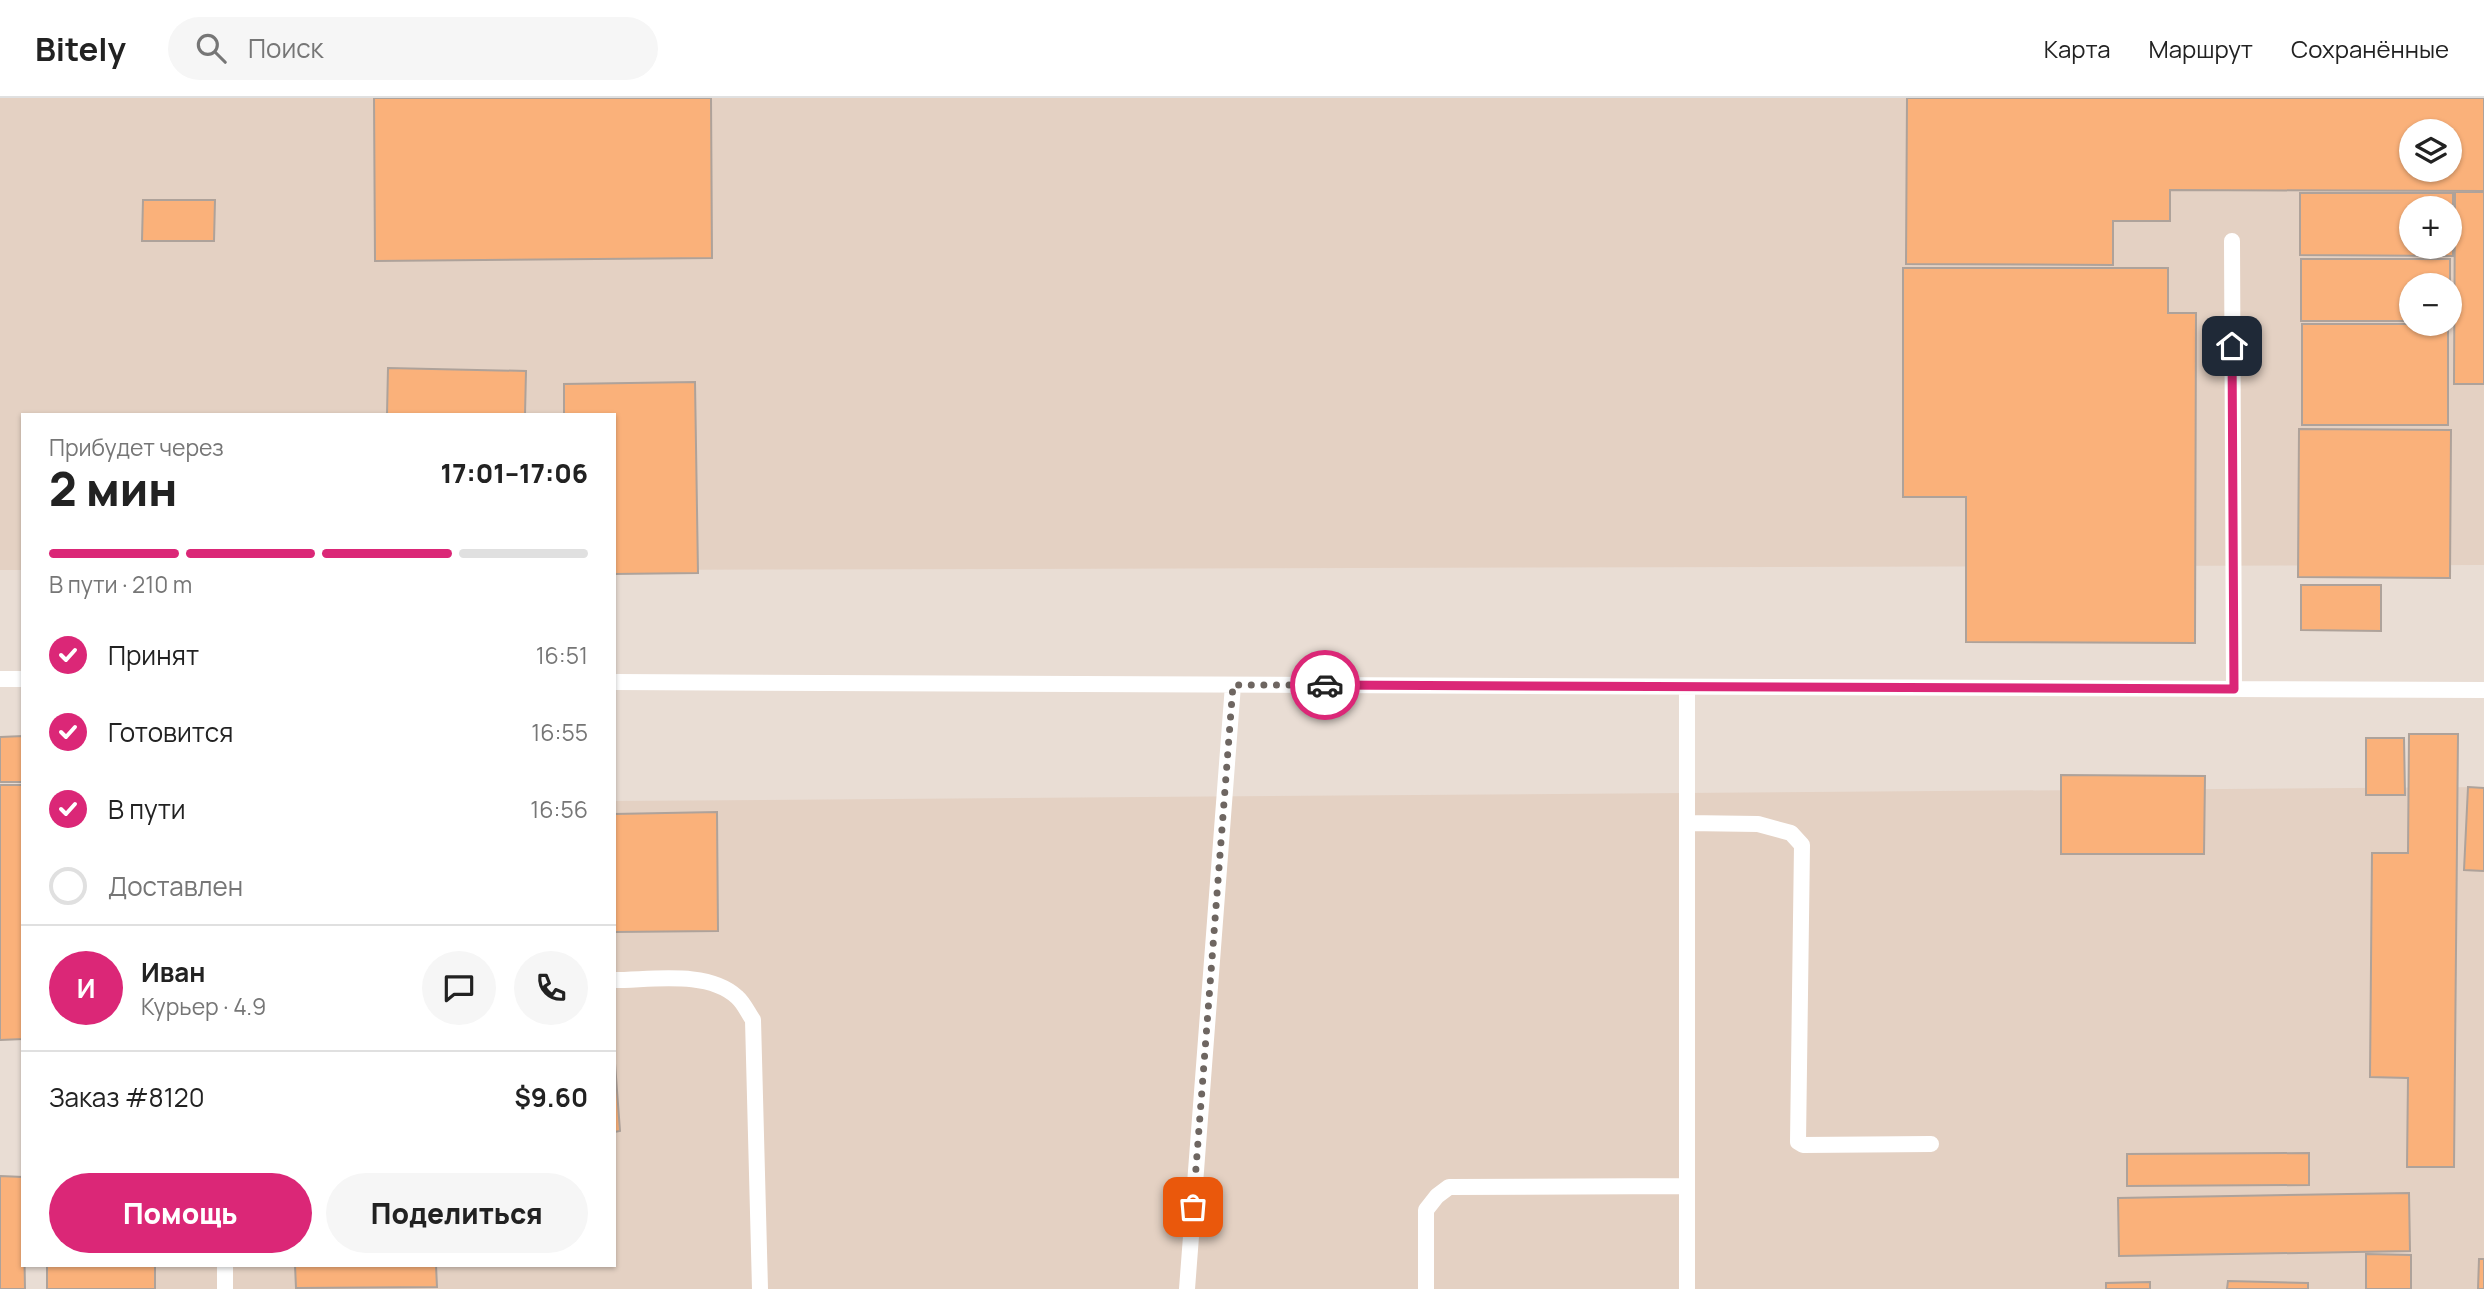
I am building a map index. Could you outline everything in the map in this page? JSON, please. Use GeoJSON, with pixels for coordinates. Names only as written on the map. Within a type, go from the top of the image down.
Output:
{"type":"FeatureCollection","features":[{"type":"Feature","properties":{"kind":"lane"},"geometry":{"type":"LineString","coordinates":[[2232,241],[2234,689]]}},
{"type":"Feature","properties":{"kind":"lane"},"geometry":{"type":"LineString","coordinates":[[0,679],[21,679]]}},
{"type":"Feature","properties":{"kind":"lane"},"geometry":{"type":"LineString","coordinates":[[616,682],[2484,690]]}},
{"type":"Feature","properties":{"kind":"lane"},"geometry":{"type":"LineString","coordinates":[[1187,1289],[1233,685]]}},
{"type":"Feature","properties":{"kind":"lane"},"geometry":{"type":"LineString","coordinates":[[1687,1289],[1688,687]]}},
{"type":"Feature","properties":{"kind":"lane"},"geometry":{"type":"LineString","coordinates":[[1688,823],[1758,824],[1791,833],[1802,845],[1798,1142],[1804,1145],[1931,1144]]}},
{"type":"Feature","properties":{"kind":"lane"},"geometry":{"type":"LineString","coordinates":[[616,980],[700,979],[721,986],[738,998],[753,1020],[760,1289]]}},
{"type":"Feature","properties":{"kind":"lane"},"geometry":{"type":"LineString","coordinates":[[1426,1289],[1426,1210],[1437,1196],[1449,1188],[1687,1186]]}},
{"type":"Feature","properties":{"kind":"lane"},"geometry":{"type":"LineString","coordinates":[[225,1267],[225,1289]]}},
{"type":"Feature","properties":{"kind":"shaded area"},"geometry":{"type":"Polygon","coordinates":[[[0,98],[2484,98],[2484,565],[616,570],[616,413],[21,413],[21,570],[0,570],[0,98]]]}},
{"type":"Feature","properties":{"kind":"shaded area"},"geometry":{"type":"Polygon","coordinates":[[[2484,787],[2484,1289],[80,1289],[80,1267],[616,1267],[616,801],[2484,787]]]}},
{"type":"Feature","properties":{"kind":"building"},"geometry":{"type":"Polygon","coordinates":[[[374,98],[711,98],[712,258],[375,261],[374,98]]]}},
{"type":"Feature","properties":{"kind":"building"},"geometry":{"type":"Polygon","coordinates":[[[1907,98],[2484,98],[2484,191],[2170,190],[2170,221],[2113,221],[2113,265],[1906,264],[1907,98]]]}},
{"type":"Feature","properties":{"kind":"building"},"geometry":{"type":"Polygon","coordinates":[[[2455,192],[2484,192],[2484,384],[2454,384],[2454,336],[2462,336],[2462,273],[2455,273],[2455,259],[2462,259],[2462,196],[2455,196],[2455,192]]]}},
{"type":"Feature","properties":{"kind":"building"},"geometry":{"type":"Polygon","coordinates":[[[2300,193],[2453,193],[2453,196],[2399,196],[2399,256],[2300,255],[2300,193]]]}},
{"type":"Feature","properties":{"kind":"building"},"geometry":{"type":"Polygon","coordinates":[[[143,200],[215,200],[214,241],[142,241],[143,200]]]}},
{"type":"Feature","properties":{"kind":"building"},"geometry":{"type":"Polygon","coordinates":[[[2301,259],[2450,259],[2450,273],[2399,273],[2399,321],[2301,321],[2301,259]]]}},
{"type":"Feature","properties":{"kind":"building"},"geometry":{"type":"Polygon","coordinates":[[[1903,268],[2168,268],[2168,313],[2196,313],[2195,643],[1966,642],[1966,497],[1903,497],[1903,268]]]}},
{"type":"Feature","properties":{"kind":"building"},"geometry":{"type":"Polygon","coordinates":[[[2302,324],[2399,324],[2399,336],[2448,336],[2448,425],[2302,425],[2302,324]]]}},
{"type":"Feature","properties":{"kind":"building"},"geometry":{"type":"Polygon","coordinates":[[[388,368],[526,371],[525,413],[387,413],[388,368]]]}},
{"type":"Feature","properties":{"kind":"building"},"geometry":{"type":"Polygon","coordinates":[[[695,382],[698,573],[616,574],[616,413],[564,413],[564,384],[695,382]]]}},
{"type":"Feature","properties":{"kind":"building"},"geometry":{"type":"Polygon","coordinates":[[[2299,429],[2451,430],[2450,578],[2298,577],[2299,429]]]}},
{"type":"Feature","properties":{"kind":"building"},"geometry":{"type":"Polygon","coordinates":[[[2301,585],[2381,585],[2381,631],[2301,630],[2301,585]]]}},
{"type":"Feature","properties":{"kind":"building"},"geometry":{"type":"Polygon","coordinates":[[[2409,734],[2458,734],[2454,1167],[2407,1167],[2408,1078],[2370,1077],[2372,853],[2408,853],[2409,734]]]}},
{"type":"Feature","properties":{"kind":"building"},"geometry":{"type":"Polygon","coordinates":[[[21,736],[21,782],[0,782],[0,737],[21,736]]]}},
{"type":"Feature","properties":{"kind":"building"},"geometry":{"type":"Polygon","coordinates":[[[2366,738],[2404,738],[2405,795],[2366,795],[2366,738]]]}},
{"type":"Feature","properties":{"kind":"building"},"geometry":{"type":"Polygon","coordinates":[[[2061,775],[2205,776],[2204,854],[2061,854],[2061,775]]]}},
{"type":"Feature","properties":{"kind":"building"},"geometry":{"type":"Polygon","coordinates":[[[0,785],[21,785],[21,1039],[0,1040],[0,785]]]}},
{"type":"Feature","properties":{"kind":"building"},"geometry":{"type":"Polygon","coordinates":[[[2468,787],[2484,788],[2484,871],[2464,870],[2468,787]]]}},
{"type":"Feature","properties":{"kind":"building"},"geometry":{"type":"Polygon","coordinates":[[[717,812],[718,931],[616,932],[616,814],[717,812]]]}},
{"type":"Feature","properties":{"kind":"building"},"geometry":{"type":"Polygon","coordinates":[[[616,1077],[620,1131],[616,1132],[616,1077]]]}},
{"type":"Feature","properties":{"kind":"building"},"geometry":{"type":"Polygon","coordinates":[[[2309,1153],[2309,1185],[2127,1186],[2127,1154],[2309,1153]]]}},
{"type":"Feature","properties":{"kind":"building"},"geometry":{"type":"Polygon","coordinates":[[[0,1176],[21,1177],[21,1267],[25,1267],[25,1289],[0,1289],[0,1176]]]}},
{"type":"Feature","properties":{"kind":"building"},"geometry":{"type":"Polygon","coordinates":[[[2409,1193],[2410,1251],[2119,1256],[2118,1198],[2409,1193]]]}},
{"type":"Feature","properties":{"kind":"building"},"geometry":{"type":"Polygon","coordinates":[[[2366,1254],[2411,1255],[2411,1289],[2366,1289],[2366,1254]]]}},
{"type":"Feature","properties":{"kind":"building"},"geometry":{"type":"Polygon","coordinates":[[[2479,1259],[2484,1259],[2484,1289],[2478,1289],[2479,1259]]]}},
{"type":"Feature","properties":{"kind":"building"},"geometry":{"type":"Polygon","coordinates":[[[47,1267],[155,1267],[155,1289],[47,1289],[47,1267]]]}},
{"type":"Feature","properties":{"kind":"building"},"geometry":{"type":"Polygon","coordinates":[[[295,1267],[436,1267],[437,1287],[296,1288],[295,1267]]]}},
{"type":"Feature","properties":{"kind":"building"},"geometry":{"type":"Polygon","coordinates":[[[2228,1281],[2308,1283],[2308,1289],[2227,1289],[2228,1281]]]}},
{"type":"Feature","properties":{"kind":"building"},"geometry":{"type":"Polygon","coordinates":[[[2150,1282],[2150,1289],[2106,1289],[2106,1283],[2150,1282]]]}},
{"type":"Feature","properties":{"kind":"way so far"},"geometry":{"type":"LineString","coordinates":[[1193,1207],[1233,685],[1325,685]]}},
{"type":"Feature","properties":{"kind":"route"},"geometry":{"type":"LineString","coordinates":[[1325,685],[2234,689],[2232,346]]}}]}
